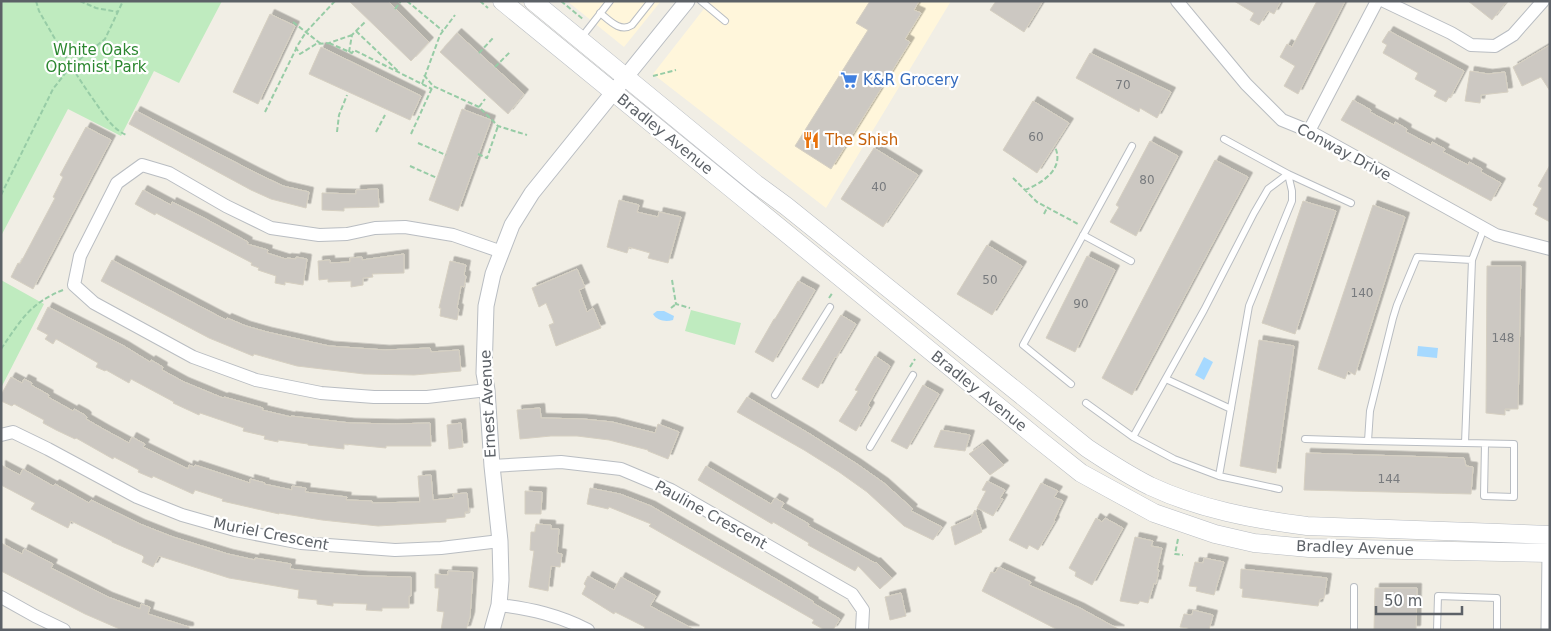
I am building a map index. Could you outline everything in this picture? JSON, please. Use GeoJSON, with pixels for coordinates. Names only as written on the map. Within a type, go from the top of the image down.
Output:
{"type":"FeatureCollection","features":[{"type":"Feature","properties":{"kind":"main road","name":"Bradley Avenue"},"geometry":{"type":"LineString","coordinates":[[502,1],[1044,444],[1081,473],[1154,513],[1215,534],[1254,543],[1309,548],[1550,553]]}},
{"type":"Feature","properties":{"kind":"main road","name":"Bradley Avenue"},"geometry":{"type":"LineString","coordinates":[[533,1],[756,184],[794,212],[1087,448],[1120,470],[1151,486],[1210,508],[1268,521],[1307,526],[1550,535]]}},
{"type":"Feature","properties":{"kind":"street","name":"Ernest Avenue"},"geometry":{"type":"LineString","coordinates":[[492,630],[499,604],[501,580],[500,541],[492,466],[488,390],[484,372],[486,306],[493,274],[512,225],[532,193],[687,1]]}},
{"type":"Feature","properties":{"kind":"street","name":"Conway Drive"},"geometry":{"type":"LineString","coordinates":[[1177,1],[1246,84],[1282,120],[1308,131],[1496,235],[1550,249]]}},
{"type":"Feature","properties":{"kind":"street"},"geometry":{"type":"LineString","coordinates":[[1308,131],[1377,1]]}},
{"type":"Feature","properties":{"kind":"street"},"geometry":{"type":"LineString","coordinates":[[1384,1],[1451,33],[1471,45],[1495,46],[1513,35],[1543,1]]}},
{"type":"Feature","properties":{"kind":"street"},"geometry":{"type":"LineString","coordinates":[[488,390],[427,397],[374,398],[321,393],[256,380],[193,357],[94,303],[74,285],[80,256],[117,183],[142,165],[169,173],[226,206],[271,228],[318,235],[347,234],[375,228],[405,227],[453,235],[502,252]]}},
{"type":"Feature","properties":{"kind":"street","name":"Muriel Crescent"},"geometry":{"type":"LineString","coordinates":[[1,435],[13,432],[137,497],[182,515],[235,530],[301,542],[395,550],[441,548],[500,541]]}},
{"type":"Feature","properties":{"kind":"street","name":"Pauline Crescent"},"geometry":{"type":"LineString","coordinates":[[492,466],[561,462],[621,469],[671,490],[852,594],[863,610],[862,630]]}},
{"type":"Feature","properties":{"kind":"street"},"geometry":{"type":"LineString","coordinates":[[1549,630],[1550,553]]}},
{"type":"Feature","properties":{"kind":"street"},"geometry":{"type":"LineString","coordinates":[[1,597],[64,630]]}},
{"type":"Feature","properties":{"kind":"street"},"geometry":{"type":"LineString","coordinates":[[499,604],[532,609],[566,619],[588,630]]}},
{"type":"Feature","properties":{"kind":"lane"},"geometry":{"type":"LineString","coordinates":[[585,32],[610,1]]}},
{"type":"Feature","properties":{"kind":"lane"},"geometry":{"type":"LineString","coordinates":[[600,13],[619,27],[628,28],[632,26],[651,1]]}},
{"type":"Feature","properties":{"kind":"lane"},"geometry":{"type":"LineString","coordinates":[[701,1],[725,21]]}},
{"type":"Feature","properties":{"kind":"lane"},"geometry":{"type":"LineString","coordinates":[[1224,139],[1288,174],[1351,203]]}},
{"type":"Feature","properties":{"kind":"lane"},"geometry":{"type":"LineString","coordinates":[[1070,384],[1023,345],[1132,146]]}},
{"type":"Feature","properties":{"kind":"lane"},"geometry":{"type":"LineString","coordinates":[[1133,437],[1268,189],[1288,174]]}},
{"type":"Feature","properties":{"kind":"lane"},"geometry":{"type":"LineString","coordinates":[[1219,476],[1249,306],[1292,201],[1288,174]]}},
{"type":"Feature","properties":{"kind":"lane"},"geometry":{"type":"LineString","coordinates":[[1465,443],[1472,260],[1484,228]]}},
{"type":"Feature","properties":{"kind":"lane"},"geometry":{"type":"LineString","coordinates":[[1085,232],[1131,261]]}},
{"type":"Feature","properties":{"kind":"lane"},"geometry":{"type":"LineString","coordinates":[[1368,441],[1370,411],[1397,304],[1417,257],[1472,260]]}},
{"type":"Feature","properties":{"kind":"lane"},"geometry":{"type":"LineString","coordinates":[[775,395],[830,307]]}},
{"type":"Feature","properties":{"kind":"lane"},"geometry":{"type":"LineString","coordinates":[[870,447],[913,375]]}},
{"type":"Feature","properties":{"kind":"lane"},"geometry":{"type":"LineString","coordinates":[[1166,379],[1231,409]]}},
{"type":"Feature","properties":{"kind":"lane"},"geometry":{"type":"LineString","coordinates":[[1086,403],[1133,437],[1174,458],[1219,476],[1279,490]]}},
{"type":"Feature","properties":{"kind":"lane"},"geometry":{"type":"LineString","coordinates":[[1305,439],[1514,444],[1514,497],[1484,496],[1484,444]]}},
{"type":"Feature","properties":{"kind":"lane"},"geometry":{"type":"LineString","coordinates":[[1354,587],[1354,630]]}},
{"type":"Feature","properties":{"kind":"lane"},"geometry":{"type":"LineString","coordinates":[[1437,630],[1438,596],[1497,598],[1497,630]]}},
{"type":"Feature","properties":{"kind":"path"},"geometry":{"type":"LineString","coordinates":[[36,1],[39,11],[70,67],[117,131],[126,135]]}},
{"type":"Feature","properties":{"kind":"path"},"geometry":{"type":"LineString","coordinates":[[80,1],[96,8],[118,12]]}},
{"type":"Feature","properties":{"kind":"path"},"geometry":{"type":"LineString","coordinates":[[1,195],[53,89],[70,67],[105,39],[124,1]]}},
{"type":"Feature","properties":{"kind":"path"},"geometry":{"type":"LineString","coordinates":[[265,112],[296,48],[306,32],[335,1]]}},
{"type":"Feature","properties":{"kind":"path"},"geometry":{"type":"LineString","coordinates":[[395,8],[401,1]]}},
{"type":"Feature","properties":{"kind":"path"},"geometry":{"type":"LineString","coordinates":[[407,1],[443,31]]}},
{"type":"Feature","properties":{"kind":"path"},"geometry":{"type":"LineString","coordinates":[[561,1],[590,26]]}},
{"type":"Feature","properties":{"kind":"path"},"geometry":{"type":"LineString","coordinates":[[422,84],[440,35],[455,15]]}},
{"type":"Feature","properties":{"kind":"path"},"geometry":{"type":"LineString","coordinates":[[296,48],[300,54],[316,44],[328,43],[352,35],[366,21]]}},
{"type":"Feature","properties":{"kind":"path"},"geometry":{"type":"LineString","coordinates":[[293,22],[320,44]]}},
{"type":"Feature","properties":{"kind":"path"},"geometry":{"type":"LineString","coordinates":[[356,31],[401,74]]}},
{"type":"Feature","properties":{"kind":"path"},"geometry":{"type":"LineString","coordinates":[[350,59],[352,35]]}},
{"type":"Feature","properties":{"kind":"path"},"geometry":{"type":"LineString","coordinates":[[479,53],[494,37]]}},
{"type":"Feature","properties":{"kind":"path"},"geometry":{"type":"LineString","coordinates":[[328,43],[351,52],[354,50],[422,84],[479,107],[498,126],[527,135]]}},
{"type":"Feature","properties":{"kind":"path"},"geometry":{"type":"LineString","coordinates":[[495,67],[510,52]]}},
{"type":"Feature","properties":{"kind":"path"},"geometry":{"type":"LineString","coordinates":[[653,76],[676,70]]}},
{"type":"Feature","properties":{"kind":"path"},"geometry":{"type":"LineString","coordinates":[[424,75],[433,88]]}},
{"type":"Feature","properties":{"kind":"path"},"geometry":{"type":"LineString","coordinates":[[411,134],[433,88]]}},
{"type":"Feature","properties":{"kind":"path"},"geometry":{"type":"LineString","coordinates":[[337,132],[338,115],[347,95]]}},
{"type":"Feature","properties":{"kind":"path"},"geometry":{"type":"LineString","coordinates":[[479,107],[485,99]]}},
{"type":"Feature","properties":{"kind":"path"},"geometry":{"type":"LineString","coordinates":[[376,132],[385,115]]}},
{"type":"Feature","properties":{"kind":"path"},"geometry":{"type":"LineString","coordinates":[[478,154],[487,158],[498,126]]}},
{"type":"Feature","properties":{"kind":"path"},"geometry":{"type":"LineString","coordinates":[[418,143],[446,155]]}},
{"type":"Feature","properties":{"kind":"path"},"geometry":{"type":"LineString","coordinates":[[1025,190],[1040,184],[1055,167],[1058,158],[1055,147]]}},
{"type":"Feature","properties":{"kind":"path"},"geometry":{"type":"LineString","coordinates":[[410,166],[437,178]]}},
{"type":"Feature","properties":{"kind":"path"},"geometry":{"type":"LineString","coordinates":[[1013,178],[1037,202],[1085,232]]}},
{"type":"Feature","properties":{"kind":"path"},"geometry":{"type":"LineString","coordinates":[[1044,214],[1047,208]]}},
{"type":"Feature","properties":{"kind":"path"},"geometry":{"type":"LineString","coordinates":[[672,280],[676,304]]}},
{"type":"Feature","properties":{"kind":"path"},"geometry":{"type":"LineString","coordinates":[[1,349],[27,312],[48,296],[74,285]]}},
{"type":"Feature","properties":{"kind":"path"},"geometry":{"type":"LineString","coordinates":[[676,304],[690,308]]}},
{"type":"Feature","properties":{"kind":"path"},"geometry":{"type":"LineString","coordinates":[[671,308],[676,304]]}},
{"type":"Feature","properties":{"kind":"path"},"geometry":{"type":"LineString","coordinates":[[1178,539],[1175,554],[1183,555]]}},
{"type":"Feature","properties":{"kind":"shaded area"},"geometry":{"type":"Polygon","coordinates":[[[567,1],[661,1],[624,47],[567,1]]]}},
{"type":"Feature","properties":{"kind":"shaded area"},"geometry":{"type":"Polygon","coordinates":[[[710,1],[951,1],[826,208],[653,74],[710,1]]]}},
{"type":"Feature","properties":{"kind":"green space","name":"White Oaks Optimist Park"},"geometry":{"type":"Polygon","coordinates":[[[1,1],[222,1],[179,83],[154,71],[121,136],[68,109],[1,236],[1,1]]]}},
{"type":"Feature","properties":{"kind":"green space"},"geometry":{"type":"Polygon","coordinates":[[[1,280],[44,304],[1,388],[1,280]]]}},
{"type":"Feature","properties":{"kind":"green space"},"geometry":{"type":"Polygon","coordinates":[[[691,310],[741,323],[735,345],[685,331],[691,310]]]}},
{"type":"Feature","properties":{"kind":"water"},"geometry":{"type":"Polygon","coordinates":[[[657,311],[664,311],[674,316],[673,320],[659,320],[653,314],[657,311]]]}},
{"type":"Feature","properties":{"kind":"water"},"geometry":{"type":"Polygon","coordinates":[[[1418,346],[1438,348],[1437,358],[1417,356],[1418,346]]]}},
{"type":"Feature","properties":{"kind":"water"},"geometry":{"type":"Polygon","coordinates":[[[1204,357],[1213,362],[1204,380],[1195,375],[1204,357]]]}},
{"type":"Feature","properties":{"kind":"building"},"geometry":{"type":"Polygon","coordinates":[[[349,1],[388,1],[429,42],[411,61],[349,1]]]}},
{"type":"Feature","properties":{"kind":"building"},"geometry":{"type":"Polygon","coordinates":[[[870,1],[919,1],[914,10],[921,13],[905,39],[910,42],[831,169],[795,146],[868,30],[856,23],[870,1]]]}},
{"type":"Feature","properties":{"kind":"building"},"geometry":{"type":"Polygon","coordinates":[[[996,1],[1043,1],[1024,32],[990,10],[996,1]]]}},
{"type":"Feature","properties":{"kind":"building"},"geometry":{"type":"Polygon","coordinates":[[[1234,1],[1281,1],[1274,14],[1268,11],[1259,25],[1250,20],[1254,13],[1234,1]]]}},
{"type":"Feature","properties":{"kind":"building"},"geometry":{"type":"Polygon","coordinates":[[[1317,1],[1345,1],[1298,94],[1284,86],[1295,66],[1280,57],[1287,44],[1292,47],[1317,1]]]}},
{"type":"Feature","properties":{"kind":"building"},"geometry":{"type":"Polygon","coordinates":[[[1468,1],[1507,1],[1492,20],[1468,1]]]}},
{"type":"Feature","properties":{"kind":"building"},"geometry":{"type":"Polygon","coordinates":[[[270,14],[295,26],[258,104],[233,92],[270,14]]]}},
{"type":"Feature","properties":{"kind":"building"},"geometry":{"type":"Polygon","coordinates":[[[1389,31],[1464,71],[1446,102],[1434,96],[1437,91],[1415,79],[1418,73],[1383,53],[1387,45],[1382,42],[1389,31]]]}},
{"type":"Feature","properties":{"kind":"building"},"geometry":{"type":"Polygon","coordinates":[[[457,33],[524,94],[508,114],[440,52],[457,33]]]}},
{"type":"Feature","properties":{"kind":"building"},"geometry":{"type":"Polygon","coordinates":[[[1550,45],[1550,91],[1541,77],[1522,86],[1513,67],[1550,45]]]}},
{"type":"Feature","properties":{"kind":"building"},"geometry":{"type":"Polygon","coordinates":[[[321,47],[421,96],[410,120],[309,74],[321,47]]]}},
{"type":"Feature","properties":{"kind":"building"},"geometry":{"type":"Polygon","coordinates":[[[1090,53],[1171,92],[1157,118],[1140,108],[1139,112],[1076,78],[1090,53]]]}},
{"type":"Feature","properties":{"kind":"building"},"geometry":{"type":"Polygon","coordinates":[[[1470,71],[1488,74],[1505,72],[1508,92],[1481,95],[1480,103],[1465,101],[1470,71]]]}},
{"type":"Feature","properties":{"kind":"building"},"geometry":{"type":"Polygon","coordinates":[[[1353,100],[1394,125],[1395,122],[1407,129],[1406,132],[1431,145],[1432,142],[1445,149],[1443,152],[1468,165],[1469,162],[1482,169],[1481,172],[1501,183],[1491,201],[1341,120],[1353,100]]]}},
{"type":"Feature","properties":{"kind":"building"},"geometry":{"type":"Polygon","coordinates":[[[1033,101],[1069,123],[1037,173],[1003,150],[1033,101]]]}},
{"type":"Feature","properties":{"kind":"building"},"geometry":{"type":"Polygon","coordinates":[[[462,109],[491,120],[458,211],[429,200],[462,109]]]}},
{"type":"Feature","properties":{"kind":"building"},"geometry":{"type":"Polygon","coordinates":[[[136,111],[283,186],[309,192],[306,208],[271,199],[251,190],[129,124],[136,111]]]}},
{"type":"Feature","properties":{"kind":"building"},"geometry":{"type":"Polygon","coordinates":[[[86,127],[111,140],[33,289],[11,277],[18,263],[20,264],[55,198],[53,197],[63,177],[60,175],[86,127]]]}},
{"type":"Feature","properties":{"kind":"building"},"geometry":{"type":"Polygon","coordinates":[[[1150,141],[1178,156],[1136,236],[1110,222],[1119,207],[1116,205],[1150,141]]]}},
{"type":"Feature","properties":{"kind":"building"},"geometry":{"type":"Polygon","coordinates":[[[874,148],[918,175],[883,227],[841,199],[874,148]]]}},
{"type":"Feature","properties":{"kind":"building"},"geometry":{"type":"Polygon","coordinates":[[[1215,160],[1248,177],[1132,395],[1102,378],[1215,160]]]}},
{"type":"Feature","properties":{"kind":"building"},"geometry":{"type":"Polygon","coordinates":[[[1550,165],[1550,222],[1535,214],[1538,208],[1533,205],[1542,188],[1538,186],[1550,165]]]}},
{"type":"Feature","properties":{"kind":"building"},"geometry":{"type":"Polygon","coordinates":[[[378,189],[379,207],[344,208],[344,211],[322,210],[322,193],[356,194],[356,190],[378,189]]]}},
{"type":"Feature","properties":{"kind":"building"},"geometry":{"type":"Polygon","coordinates":[[[143,190],[171,205],[172,202],[204,218],[248,242],[247,244],[268,250],[267,253],[286,259],[296,259],[296,257],[307,259],[303,285],[285,282],[285,285],[275,283],[276,276],[258,270],[259,268],[251,265],[252,263],[135,204],[143,190]]]}},
{"type":"Feature","properties":{"kind":"building"},"geometry":{"type":"Polygon","coordinates":[[[619,200],[639,205],[637,212],[658,217],[659,212],[681,217],[668,263],[648,258],[650,253],[629,247],[627,253],[607,247],[619,200]]]}},
{"type":"Feature","properties":{"kind":"building"},"geometry":{"type":"Polygon","coordinates":[[[1303,201],[1336,211],[1295,334],[1262,323],[1303,201]]]}},
{"type":"Feature","properties":{"kind":"building"},"geometry":{"type":"Polygon","coordinates":[[[1373,205],[1405,217],[1355,375],[1348,371],[1345,379],[1318,369],[1373,205]]]}},
{"type":"Feature","properties":{"kind":"building"},"geometry":{"type":"Polygon","coordinates":[[[987,245],[1022,266],[992,315],[957,294],[987,245]]]}},
{"type":"Feature","properties":{"kind":"building"},"geometry":{"type":"Polygon","coordinates":[[[404,254],[404,273],[372,274],[373,277],[363,278],[363,285],[351,287],[351,281],[328,282],[328,279],[319,280],[318,261],[330,260],[330,263],[350,262],[350,258],[362,257],[362,260],[404,254]]]}},
{"type":"Feature","properties":{"kind":"building"},"geometry":{"type":"Polygon","coordinates":[[[1087,256],[1115,270],[1075,352],[1046,338],[1087,256]]]}},
{"type":"Feature","properties":{"kind":"building"},"geometry":{"type":"Polygon","coordinates":[[[112,260],[226,320],[227,318],[267,332],[329,346],[385,350],[430,348],[431,352],[459,350],[461,371],[414,375],[364,374],[297,366],[254,354],[253,356],[209,338],[101,281],[112,260]]]}},
{"type":"Feature","properties":{"kind":"building"},"geometry":{"type":"Polygon","coordinates":[[[450,261],[466,265],[464,287],[461,286],[457,308],[459,309],[457,320],[440,316],[441,308],[439,308],[450,261]]]}},
{"type":"Feature","properties":{"kind":"building"},"geometry":{"type":"Polygon","coordinates":[[[1487,266],[1521,266],[1518,409],[1505,409],[1505,415],[1486,413],[1487,266]]]}},
{"type":"Feature","properties":{"kind":"building"},"geometry":{"type":"Polygon","coordinates":[[[577,269],[585,287],[579,290],[587,312],[593,308],[601,328],[556,346],[549,325],[554,323],[546,303],[539,307],[532,288],[577,269]]]}},
{"type":"Feature","properties":{"kind":"building"},"geometry":{"type":"Polygon","coordinates":[[[798,281],[815,290],[773,362],[755,352],[798,281]]]}},
{"type":"Feature","properties":{"kind":"building"},"geometry":{"type":"Polygon","coordinates":[[[48,307],[124,346],[150,362],[151,360],[163,367],[162,370],[184,382],[223,398],[291,417],[350,423],[430,423],[431,446],[386,446],[386,448],[344,444],[344,449],[264,439],[265,436],[243,431],[244,428],[200,413],[199,415],[173,403],[131,379],[129,383],[106,370],[96,367],[98,363],[56,339],[53,344],[45,339],[48,335],[37,329],[48,307]]]}},
{"type":"Feature","properties":{"kind":"building"},"geometry":{"type":"Polygon","coordinates":[[[841,315],[856,324],[818,388],[802,379],[841,315]]]}},
{"type":"Feature","properties":{"kind":"building"},"geometry":{"type":"Polygon","coordinates":[[[1259,340],[1294,346],[1276,473],[1240,466],[1259,340]]]}},
{"type":"Feature","properties":{"kind":"building"},"geometry":{"type":"Polygon","coordinates":[[[875,356],[890,366],[856,431],[839,421],[858,391],[855,390],[875,356]]]}},
{"type":"Feature","properties":{"kind":"building"},"geometry":{"type":"Polygon","coordinates":[[[11,377],[22,383],[24,379],[32,383],[31,385],[49,395],[48,397],[73,411],[74,409],[85,415],[86,419],[105,430],[129,443],[132,437],[145,444],[143,447],[188,469],[189,465],[194,467],[195,465],[250,483],[250,479],[292,490],[292,486],[306,488],[305,492],[347,497],[346,500],[372,501],[372,503],[420,502],[418,476],[431,475],[433,500],[454,498],[453,494],[467,493],[469,512],[465,512],[465,517],[446,519],[446,522],[378,526],[279,514],[222,501],[223,499],[195,490],[193,494],[153,476],[152,478],[138,472],[139,470],[114,457],[113,459],[76,438],[43,423],[44,420],[14,404],[12,406],[1,401],[1,395],[11,377]]]}},
{"type":"Feature","properties":{"kind":"building"},"geometry":{"type":"Polygon","coordinates":[[[923,385],[939,394],[907,449],[891,441],[923,385]]]}},
{"type":"Feature","properties":{"kind":"building"},"geometry":{"type":"Polygon","coordinates":[[[747,397],[857,464],[884,483],[913,509],[911,511],[942,527],[933,540],[904,526],[867,492],[839,472],[737,412],[747,397]]]}},
{"type":"Feature","properties":{"kind":"building"},"geometry":{"type":"Polygon","coordinates":[[[540,408],[541,418],[612,422],[655,433],[658,424],[679,432],[668,459],[648,450],[609,440],[577,436],[520,439],[517,410],[540,408]]]}},
{"type":"Feature","properties":{"kind":"building"},"geometry":{"type":"Polygon","coordinates":[[[461,423],[463,447],[449,449],[447,425],[461,423]]]}},
{"type":"Feature","properties":{"kind":"building"},"geometry":{"type":"Polygon","coordinates":[[[941,430],[970,435],[965,451],[934,447],[941,430]]]}},
{"type":"Feature","properties":{"kind":"building"},"geometry":{"type":"Polygon","coordinates":[[[983,444],[1004,465],[990,475],[969,454],[983,444]]]}},
{"type":"Feature","properties":{"kind":"building"},"geometry":{"type":"Polygon","coordinates":[[[1306,453],[1464,458],[1466,466],[1473,467],[1471,494],[1304,490],[1306,453]]]}},
{"type":"Feature","properties":{"kind":"building"},"geometry":{"type":"Polygon","coordinates":[[[1,465],[20,475],[23,469],[89,503],[91,500],[140,524],[173,537],[228,554],[255,560],[255,558],[291,564],[290,569],[364,576],[411,577],[409,608],[382,608],[382,611],[366,610],[367,604],[333,603],[333,606],[317,604],[317,600],[298,598],[299,590],[229,578],[159,556],[153,567],[142,562],[144,557],[142,555],[71,521],[68,528],[31,509],[35,503],[1,485],[1,465]]]}},
{"type":"Feature","properties":{"kind":"building"},"geometry":{"type":"Polygon","coordinates":[[[706,466],[771,504],[775,498],[784,503],[781,508],[809,524],[808,526],[876,562],[892,578],[880,589],[858,566],[855,571],[698,480],[706,466]]]}},
{"type":"Feature","properties":{"kind":"building"},"geometry":{"type":"Polygon","coordinates":[[[987,481],[1005,490],[1000,498],[1003,499],[993,516],[977,508],[986,491],[982,490],[987,481]]]}},
{"type":"Feature","properties":{"kind":"building"},"geometry":{"type":"Polygon","coordinates":[[[1041,483],[1058,491],[1054,497],[1063,501],[1055,521],[1038,550],[1029,545],[1027,549],[1009,540],[1041,483]]]}},
{"type":"Feature","properties":{"kind":"building"},"geometry":{"type":"Polygon","coordinates":[[[590,488],[620,494],[651,506],[840,619],[833,630],[825,630],[812,623],[814,620],[649,526],[651,524],[609,507],[608,509],[587,504],[590,488]]]}},
{"type":"Feature","properties":{"kind":"building"},"geometry":{"type":"Polygon","coordinates":[[[525,491],[542,492],[541,514],[525,514],[525,491]]]}},
{"type":"Feature","properties":{"kind":"building"},"geometry":{"type":"Polygon","coordinates":[[[975,510],[982,532],[955,545],[951,527],[971,518],[975,510]]]}},
{"type":"Feature","properties":{"kind":"building"},"geometry":{"type":"Polygon","coordinates":[[[1096,518],[1102,522],[1105,518],[1123,528],[1092,585],[1075,576],[1076,572],[1069,568],[1096,518]]]}},
{"type":"Feature","properties":{"kind":"building"},"geometry":{"type":"Polygon","coordinates":[[[536,524],[551,525],[551,529],[559,529],[557,553],[562,554],[560,567],[551,566],[548,591],[529,587],[534,551],[530,550],[531,532],[535,532],[536,524]]]}},
{"type":"Feature","properties":{"kind":"building"},"geometry":{"type":"Polygon","coordinates":[[[1135,537],[1153,541],[1151,546],[1162,548],[1156,584],[1154,583],[1148,603],[1140,601],[1138,604],[1120,601],[1135,537]]]}},
{"type":"Feature","properties":{"kind":"building"},"geometry":{"type":"Polygon","coordinates":[[[1,543],[22,554],[24,549],[53,564],[51,568],[108,597],[140,609],[141,604],[150,607],[148,614],[189,627],[189,630],[122,630],[85,614],[1,571],[1,543]]]}},
{"type":"Feature","properties":{"kind":"building"},"geometry":{"type":"Polygon","coordinates":[[[1204,558],[1224,562],[1214,595],[1196,591],[1197,587],[1189,586],[1195,562],[1203,563],[1204,558]]]}},
{"type":"Feature","properties":{"kind":"building"},"geometry":{"type":"Polygon","coordinates":[[[999,567],[1031,582],[1029,585],[1080,608],[1120,630],[1058,630],[982,591],[991,572],[995,573],[999,567]]]}},
{"type":"Feature","properties":{"kind":"building"},"geometry":{"type":"Polygon","coordinates":[[[1241,569],[1327,578],[1324,598],[1320,599],[1318,606],[1242,597],[1243,589],[1240,588],[1241,569]]]}},
{"type":"Feature","properties":{"kind":"building"},"geometry":{"type":"Polygon","coordinates":[[[448,571],[473,572],[470,617],[466,630],[441,630],[444,612],[437,611],[439,588],[435,588],[435,574],[448,575],[448,571]]]}},
{"type":"Feature","properties":{"kind":"building"},"geometry":{"type":"Polygon","coordinates":[[[588,576],[614,590],[621,577],[656,596],[650,606],[695,630],[644,630],[645,627],[615,612],[614,614],[582,594],[588,576]]]}},
{"type":"Feature","properties":{"kind":"building"},"geometry":{"type":"Polygon","coordinates":[[[1375,588],[1417,588],[1416,630],[1374,630],[1375,588]]]}},
{"type":"Feature","properties":{"kind":"building"},"geometry":{"type":"Polygon","coordinates":[[[901,593],[906,616],[890,620],[885,597],[901,593]]]}},
{"type":"Feature","properties":{"kind":"building"},"geometry":{"type":"Polygon","coordinates":[[[1193,610],[1213,615],[1209,630],[1188,630],[1188,628],[1180,627],[1184,614],[1192,615],[1193,610]]]}},
{"type":"Feature","properties":{"kind":"place","name":"K&R Grocery"},"geometry":{"type":"Point","coordinates":[849,80]}},
{"type":"Feature","properties":{"kind":"place","name":"The Shish"},"geometry":{"type":"Point","coordinates":[811,140]}}]}
